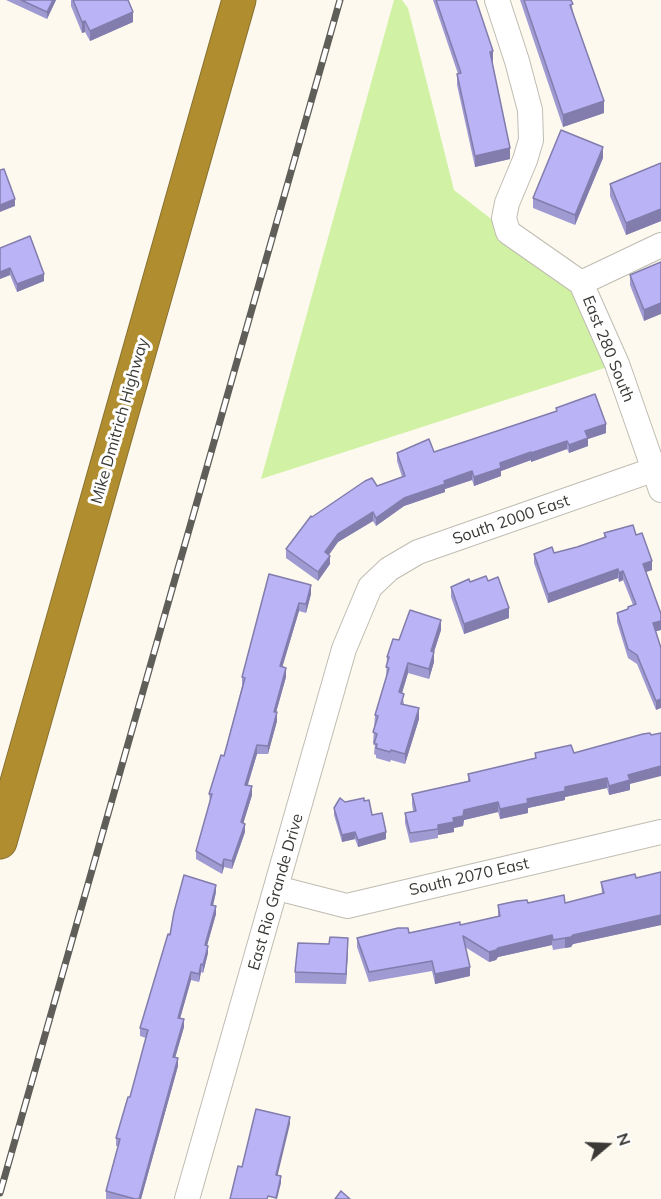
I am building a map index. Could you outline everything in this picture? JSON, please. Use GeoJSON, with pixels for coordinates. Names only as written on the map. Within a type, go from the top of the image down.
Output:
{"type":"FeatureCollection","features":[{"type":"Feature","properties":{"kind":"highway","name":"Mike Dmitrich Highway"},"geometry":{"type":"LineString","coordinates":[[0,842],[239,0]]}},
{"type":"Feature","properties":{"kind":"street","name":"East 280 South"},"geometry":{"type":"LineString","coordinates":[[496,0],[517,61],[530,110],[531,140],[507,203],[504,218],[508,232],[581,283],[617,364],[659,476]]}},
{"type":"Feature","properties":{"kind":"street"},"geometry":{"type":"LineString","coordinates":[[581,283],[661,245]]}},
{"type":"Feature","properties":{"kind":"street","name":"South 2000 East"},"geometry":{"type":"LineString","coordinates":[[370,587],[389,569],[418,552],[659,476]]}},
{"type":"Feature","properties":{"kind":"street","name":"East Rio Grande Drive"},"geometry":{"type":"LineString","coordinates":[[187,1199],[344,649],[370,587]]}},
{"type":"Feature","properties":{"kind":"street","name":"South 2070 East"},"geometry":{"type":"LineString","coordinates":[[277,888],[347,906],[661,832]]}},
{"type":"Feature","properties":{"kind":"green space"},"geometry":{"type":"Polygon","coordinates":[[[394,0],[402,0],[408,8],[454,190],[508,232],[581,283],[617,364],[261,479],[394,0]]]}},
{"type":"Feature","properties":{"kind":"building"},"geometry":{"type":"Polygon","coordinates":[[[21,0],[53,0],[47,12],[21,0]]]}},
{"type":"Feature","properties":{"kind":"building"},"geometry":{"type":"Polygon","coordinates":[[[73,0],[128,0],[133,12],[90,31],[85,21],[82,22],[73,0]]]}},
{"type":"Feature","properties":{"kind":"building"},"geometry":{"type":"Polygon","coordinates":[[[436,0],[476,0],[493,51],[490,52],[510,148],[475,156],[457,74],[461,73],[436,0]]]}},
{"type":"Feature","properties":{"kind":"building"},"geometry":{"type":"Polygon","coordinates":[[[524,0],[571,0],[573,4],[570,5],[604,101],[563,115],[524,0]]]}},
{"type":"Feature","properties":{"kind":"building"},"geometry":{"type":"Polygon","coordinates":[[[561,130],[603,147],[575,215],[533,198],[561,130]]]}},
{"type":"Feature","properties":{"kind":"building"},"geometry":{"type":"Polygon","coordinates":[[[661,163],[661,209],[626,223],[610,184],[661,163]]]}},
{"type":"Feature","properties":{"kind":"building"},"geometry":{"type":"Polygon","coordinates":[[[4,169],[15,199],[0,205],[0,170],[4,169]]]}},
{"type":"Feature","properties":{"kind":"building"},"geometry":{"type":"Polygon","coordinates":[[[30,236],[44,274],[17,284],[10,268],[0,272],[0,248],[30,236]]]}},
{"type":"Feature","properties":{"kind":"building"},"geometry":{"type":"Polygon","coordinates":[[[661,262],[661,303],[644,310],[630,275],[661,262]]]}},
{"type":"Feature","properties":{"kind":"building"},"geometry":{"type":"Polygon","coordinates":[[[595,394],[606,424],[585,431],[588,438],[569,445],[567,441],[531,452],[500,463],[501,468],[474,477],[472,471],[444,481],[445,484],[404,498],[376,518],[373,512],[338,534],[325,552],[330,556],[318,572],[286,549],[311,516],[365,481],[372,478],[377,486],[405,476],[397,453],[429,439],[434,452],[557,411],[556,408],[595,394]]]}},
{"type":"Feature","properties":{"kind":"building"},"geometry":{"type":"Polygon","coordinates":[[[633,525],[636,535],[642,533],[652,561],[643,564],[661,614],[661,621],[653,623],[661,648],[661,699],[656,701],[637,655],[628,649],[617,613],[636,604],[623,571],[619,573],[618,569],[548,594],[534,554],[552,547],[554,553],[577,547],[606,537],[604,533],[633,525]]]}},
{"type":"Feature","properties":{"kind":"building"},"geometry":{"type":"Polygon","coordinates":[[[269,574],[311,585],[306,604],[299,603],[280,666],[286,668],[268,746],[257,745],[245,785],[252,786],[241,822],[245,824],[232,861],[224,859],[222,866],[196,851],[212,794],[209,794],[221,755],[224,756],[245,678],[242,677],[269,574]]]}},
{"type":"Feature","properties":{"kind":"building"},"geometry":{"type":"Polygon","coordinates":[[[486,576],[488,581],[498,577],[509,608],[464,624],[451,587],[469,579],[470,582],[486,576]]]}},
{"type":"Feature","properties":{"kind":"building"},"geometry":{"type":"Polygon","coordinates":[[[410,610],[441,620],[431,651],[434,652],[429,669],[408,663],[399,692],[404,694],[401,704],[419,708],[405,754],[376,748],[377,744],[374,744],[377,734],[373,732],[378,716],[375,715],[389,668],[386,667],[389,657],[387,657],[393,639],[399,640],[410,610]]]}},
{"type":"Feature","properties":{"kind":"building"},"geometry":{"type":"Polygon","coordinates":[[[650,733],[651,735],[661,733],[661,766],[628,775],[630,780],[609,786],[607,778],[565,787],[565,791],[527,799],[528,803],[500,809],[498,802],[464,810],[463,816],[453,818],[454,822],[438,825],[438,829],[410,833],[405,813],[416,811],[412,794],[470,781],[468,774],[536,758],[535,753],[571,745],[574,753],[650,733]]]}},
{"type":"Feature","properties":{"kind":"building"},"geometry":{"type":"Polygon","coordinates":[[[340,798],[345,802],[364,798],[364,801],[369,800],[372,815],[382,813],[386,832],[358,840],[355,832],[342,835],[334,808],[340,798]]]}},
{"type":"Feature","properties":{"kind":"building"},"geometry":{"type":"Polygon","coordinates":[[[661,872],[661,915],[571,937],[553,940],[552,935],[489,952],[463,936],[470,967],[435,974],[432,961],[369,972],[357,938],[398,928],[408,928],[409,933],[500,916],[498,905],[517,901],[527,900],[528,903],[564,895],[565,903],[604,893],[601,882],[635,874],[636,878],[661,872]]]}},
{"type":"Feature","properties":{"kind":"building"},"geometry":{"type":"Polygon","coordinates":[[[184,875],[216,885],[211,905],[216,906],[205,945],[208,946],[203,965],[201,964],[199,974],[191,972],[178,1018],[184,1019],[173,1057],[178,1058],[139,1199],[135,1199],[106,1191],[120,1139],[116,1138],[148,1030],[140,1028],[168,934],[170,935],[184,875]]]}},
{"type":"Feature","properties":{"kind":"building"},"geometry":{"type":"Polygon","coordinates":[[[330,937],[348,938],[346,974],[295,972],[298,943],[329,944],[330,937]]]}},
{"type":"Feature","properties":{"kind":"building"},"geometry":{"type":"Polygon","coordinates":[[[256,1109],[290,1117],[276,1175],[281,1176],[276,1198],[268,1196],[267,1199],[230,1199],[238,1166],[242,1167],[256,1109]]]}},
{"type":"Feature","properties":{"kind":"building"},"geometry":{"type":"Polygon","coordinates":[[[341,1191],[350,1199],[335,1199],[341,1191]]]}},
{"type":"Feature","properties":{"kind":"railway"},"geometry":{"type":"LineString","coordinates":[[0,1193],[340,0]]}}]}
